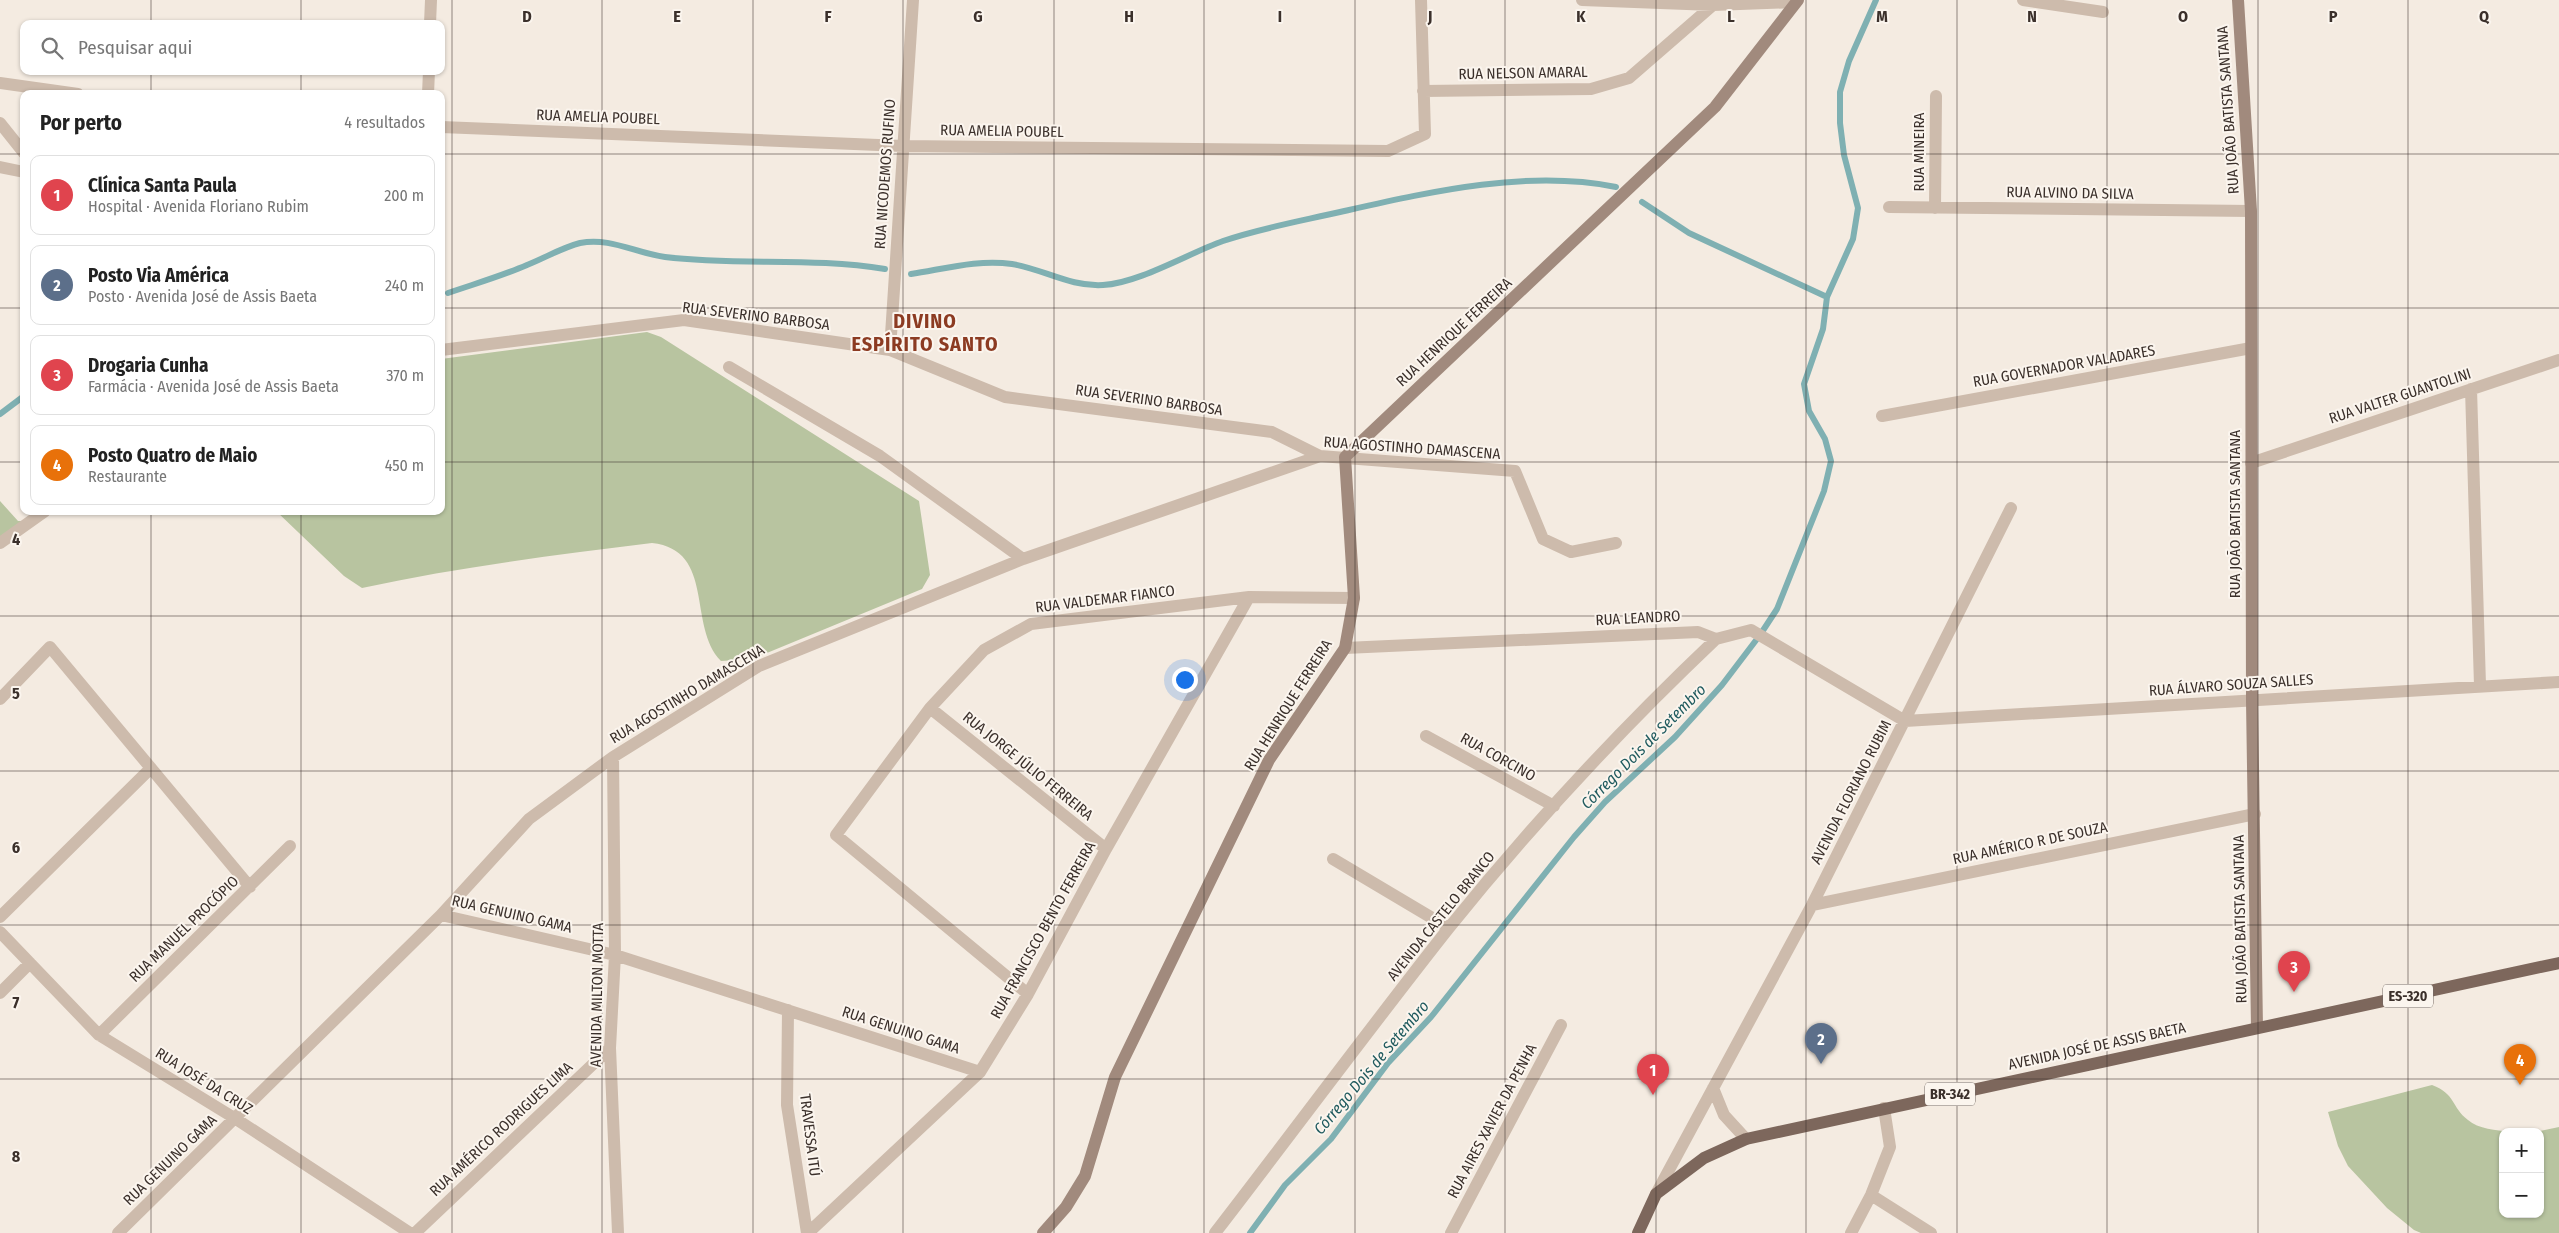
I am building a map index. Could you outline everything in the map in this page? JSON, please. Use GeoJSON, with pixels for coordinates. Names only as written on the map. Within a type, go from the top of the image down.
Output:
{"type":"FeatureCollection","features":[{"type":"Feature","properties":{"kind":"main road","name":"AVENIDA JOSÉ DE ASSIS BAETA"},"geometry":{"type":"LineString","coordinates":[[1656,1194],[1704,1158],[1746,1139],[2559,963]]}},
{"type":"Feature","properties":{"kind":"main road","name":"AVENIDA FLORIANO RUBIM"},"geometry":{"type":"LineString","coordinates":[[1638,1233],[1656,1194]]}},
{"type":"Feature","properties":{"kind":"street"},"geometry":{"type":"LineString","coordinates":[[430,20],[431,0]]}},
{"type":"Feature","properties":{"kind":"street","name":"RUA NICODEMOS RUFINO"},"geometry":{"type":"LineString","coordinates":[[890,350],[913,0]]}},
{"type":"Feature","properties":{"kind":"street","name":"RUA AMELIA POUBEL"},"geometry":{"type":"LineString","coordinates":[[445,127],[903,146],[1388,151],[1425,134],[1420,0]]}},
{"type":"Feature","properties":{"kind":"street"},"geometry":{"type":"LineString","coordinates":[[1582,0],[1714,4],[1797,1]]}},
{"type":"Feature","properties":{"kind":"street"},"geometry":{"type":"LineString","coordinates":[[2023,0],[2103,12]]}},
{"type":"Feature","properties":{"kind":"street","name":"RUA JOÃO BATISTA SANTANA"},"geometry":{"type":"LineString","coordinates":[[2238,0],[2251,211],[2252,701],[2257,1028]]}},
{"type":"Feature","properties":{"kind":"street","name":"RUA HENRIQUE FERREIRA"},"geometry":{"type":"LineString","coordinates":[[1043,1233],[1066,1206],[1085,1176],[1115,1077],[1269,760],[1344,648],[1354,598],[1345,457],[1715,107],[1797,1]]}},
{"type":"Feature","properties":{"kind":"street","name":"RUA NELSON AMARAL"},"geometry":{"type":"LineString","coordinates":[[1423,91],[1592,89],[1629,78],[1714,4]]}},
{"type":"Feature","properties":{"kind":"street"},"geometry":{"type":"LineString","coordinates":[[428,90],[429,75]]}},
{"type":"Feature","properties":{"kind":"street"},"geometry":{"type":"LineString","coordinates":[[0,83],[50,90]]}},
{"type":"Feature","properties":{"kind":"street","name":"RUA MINEIRA"},"geometry":{"type":"LineString","coordinates":[[1935,208],[1936,96]]}},
{"type":"Feature","properties":{"kind":"street"},"geometry":{"type":"LineString","coordinates":[[0,123],[20,148]]}},
{"type":"Feature","properties":{"kind":"street"},"geometry":{"type":"LineString","coordinates":[[0,167],[20,171]]}},
{"type":"Feature","properties":{"kind":"street","name":"RUA ALVINO DA SILVA"},"geometry":{"type":"LineString","coordinates":[[1889,208],[2251,211]]}},
{"type":"Feature","properties":{"kind":"street","name":"RUA SEVERINO BARBOSA"},"geometry":{"type":"LineString","coordinates":[[445,350],[684,320],[890,350],[1005,397],[1272,432],[1320,456]]}},
{"type":"Feature","properties":{"kind":"street","name":"RUA GOVERNADOR VALADARES"},"geometry":{"type":"LineString","coordinates":[[1882,416],[2252,348]]}},
{"type":"Feature","properties":{"kind":"street","name":"RUA VALTER GUANTOLINI"},"geometry":{"type":"LineString","coordinates":[[2251,463],[2559,360]]}},
{"type":"Feature","properties":{"kind":"street"},"geometry":{"type":"LineString","coordinates":[[729,367],[880,456],[1023,560]]}},
{"type":"Feature","properties":{"kind":"street"},"geometry":{"type":"LineString","coordinates":[[2471,389],[2480,685]]}},
{"type":"Feature","properties":{"kind":"street","name":"RUA AGOSTINHO DAMASCENA"},"geometry":{"type":"LineString","coordinates":[[441,915],[530,819],[613,757],[759,666],[1023,560],[1320,456],[1515,471],[1543,539],[1571,552],[1616,543]]}},
{"type":"Feature","properties":{"kind":"street","name":"AVENIDA FLORIANO RUBIM"},"geometry":{"type":"LineString","coordinates":[[1656,1194],[1812,904],[2011,508]]}},
{"type":"Feature","properties":{"kind":"street"},"geometry":{"type":"LineString","coordinates":[[0,543],[39,515]]}},
{"type":"Feature","properties":{"kind":"street","name":"RUA VALDEMAR FIANCO"},"geometry":{"type":"LineString","coordinates":[[1028,994],[836,835],[930,708],[984,650],[1031,624],[1249,597],[1354,598]]}},
{"type":"Feature","properties":{"kind":"street","name":"RUA FRANCISCO BENTO FERREIRA"},"geometry":{"type":"LineString","coordinates":[[808,1233],[980,1072],[1028,994],[1106,849],[1249,597]]}},
{"type":"Feature","properties":{"kind":"street"},"geometry":{"type":"LineString","coordinates":[[1716,639],[1750,630],[1905,721]]}},
{"type":"Feature","properties":{"kind":"street","name":"RUA LEANDRO"},"geometry":{"type":"LineString","coordinates":[[1344,648],[1698,632],[1716,639]]}},
{"type":"Feature","properties":{"kind":"street","name":"AVENIDA CASTELO BRANCO"},"geometry":{"type":"LineString","coordinates":[[1215,1233],[1449,928],[1554,806],[1675,678],[1716,639]]}},
{"type":"Feature","properties":{"kind":"street"},"geometry":{"type":"LineString","coordinates":[[0,698],[50,647],[250,887]]}},
{"type":"Feature","properties":{"kind":"street","name":"RUA ÁLVARO SOUZA SALLES"},"geometry":{"type":"LineString","coordinates":[[1905,721],[2252,701],[2480,685],[2559,682]]}},
{"type":"Feature","properties":{"kind":"street","name":"RUA JORGE JÚLIO FERREIRA"},"geometry":{"type":"LineString","coordinates":[[930,708],[1106,849]]}},
{"type":"Feature","properties":{"kind":"street","name":"RUA CORCINO"},"geometry":{"type":"LineString","coordinates":[[1426,736],[1554,806]]}},
{"type":"Feature","properties":{"kind":"street","name":"AVENIDA MILTON MOTTA"},"geometry":{"type":"LineString","coordinates":[[613,757],[615,955],[610,1048],[618,1233]]}},
{"type":"Feature","properties":{"kind":"street"},"geometry":{"type":"LineString","coordinates":[[0,917],[151,768]]}},
{"type":"Feature","properties":{"kind":"street","name":"RUA AMÉRICO R DE SOUZA"},"geometry":{"type":"LineString","coordinates":[[1812,904],[2254,814]]}},
{"type":"Feature","properties":{"kind":"street","name":"RUA MANUEL PROCÓPIO"},"geometry":{"type":"LineString","coordinates":[[99,1035],[290,846]]}},
{"type":"Feature","properties":{"kind":"street"},"geometry":{"type":"LineString","coordinates":[[1333,859],[1449,928]]}},
{"type":"Feature","properties":{"kind":"street","name":"RUA GENUINO GAMA"},"geometry":{"type":"LineString","coordinates":[[118,1233],[236,1119],[441,915],[615,955],[980,1072]]}},
{"type":"Feature","properties":{"kind":"street","name":"RUA JOSÉ DA CRUZ"},"geometry":{"type":"LineString","coordinates":[[0,932],[99,1035],[236,1119],[410,1233]]}},
{"type":"Feature","properties":{"kind":"street"},"geometry":{"type":"LineString","coordinates":[[0,993],[30,963]]}},
{"type":"Feature","properties":{"kind":"street","name":"TRAVESSA ITÚ"},"geometry":{"type":"LineString","coordinates":[[788,1010],[787,1105],[808,1233]]}},
{"type":"Feature","properties":{"kind":"street","name":"RUA AIRES XAVIER DA PENHA"},"geometry":{"type":"LineString","coordinates":[[1451,1233],[1561,1025]]}},
{"type":"Feature","properties":{"kind":"street","name":"RUA AMÉRICO RODRIGUES LIMA"},"geometry":{"type":"LineString","coordinates":[[415,1233],[610,1048]]}},
{"type":"Feature","properties":{"kind":"street"},"geometry":{"type":"LineString","coordinates":[[1713,1088],[1724,1116],[1746,1139]]}},
{"type":"Feature","properties":{"kind":"street"},"geometry":{"type":"LineString","coordinates":[[1851,1233],[1871,1195],[1890,1147],[1884,1108]]}},
{"type":"Feature","properties":{"kind":"street"},"geometry":{"type":"LineString","coordinates":[[1871,1195],[1931,1233]]}},
{"type":"Feature","properties":{"kind":"green space"},"geometry":{"type":"Polygon","coordinates":[[[647,332],[661,337],[919,501],[930,575],[922,589],[752,659],[721,661],[711,646],[705,629],[693,574],[685,559],[672,549],[652,543],[470,568],[362,588],[344,576],[280,515],[445,515],[445,358],[647,332]]]}},
{"type":"Feature","properties":{"kind":"green space"},"geometry":{"type":"Polygon","coordinates":[[[0,501],[18,521],[27,521],[0,540],[0,501]]]}},
{"type":"Feature","properties":{"kind":"green space"},"geometry":{"type":"Polygon","coordinates":[[[2432,1085],[2445,1092],[2463,1115],[2472,1123],[2499,1131],[2499,1218],[2544,1218],[2544,1130],[2559,1127],[2559,1233],[2421,1233],[2414,1230],[2387,1208],[2348,1166],[2338,1146],[2328,1112],[2432,1085]]]}},
{"type":"Feature","properties":{"kind":"waterway","name":"Córrego Dois de Setembro"},"geometry":{"type":"LineString","coordinates":[[1250,1233],[1285,1185],[1331,1139],[1388,1063],[1431,1017],[1574,837],[1605,802],[1675,737],[1722,685],[1777,609],[1824,491],[1831,461],[1825,439],[1809,411],[1804,384],[1823,329],[1827,297],[1853,239],[1858,208],[1844,155],[1840,123],[1840,92],[1849,61],[1876,0]]}},
{"type":"Feature","properties":{"kind":"waterway"},"geometry":{"type":"LineString","coordinates":[[911,274],[961,265],[999,263],[1023,266],[1068,281],[1103,285],[1132,279],[1237,236],[1408,197],[1478,185],[1547,180],[1582,182],[1616,187]]}},
{"type":"Feature","properties":{"kind":"waterway"},"geometry":{"type":"LineString","coordinates":[[1642,202],[1689,233],[1827,297]]}},
{"type":"Feature","properties":{"kind":"waterway"},"geometry":{"type":"LineString","coordinates":[[448,293],[508,273],[573,245],[591,242],[602,242],[654,255],[692,260],[830,263],[885,269]]}},
{"type":"Feature","properties":{"kind":"waterway"},"geometry":{"type":"LineString","coordinates":[[0,414],[20,399]]}},
{"type":"Feature","properties":{"kind":"place","name":"Drogaria Cunha"},"geometry":{"type":"Point","coordinates":[2294,992]}},
{"type":"Feature","properties":{"kind":"place","name":"Posto Via América"},"geometry":{"type":"Point","coordinates":[1821,1064]}},
{"type":"Feature","properties":{"kind":"place","name":"Posto Quatro de Maio"},"geometry":{"type":"Point","coordinates":[2520,1085]}},
{"type":"Feature","properties":{"kind":"place","name":"Clínica Santa Paula"},"geometry":{"type":"Point","coordinates":[1653,1095]}},
{"type":"Feature","properties":{"kind":"district","name":"DIVINO ESPÍRITO SANTO"},"geometry":{"type":"Point","coordinates":[925,332]}}]}
